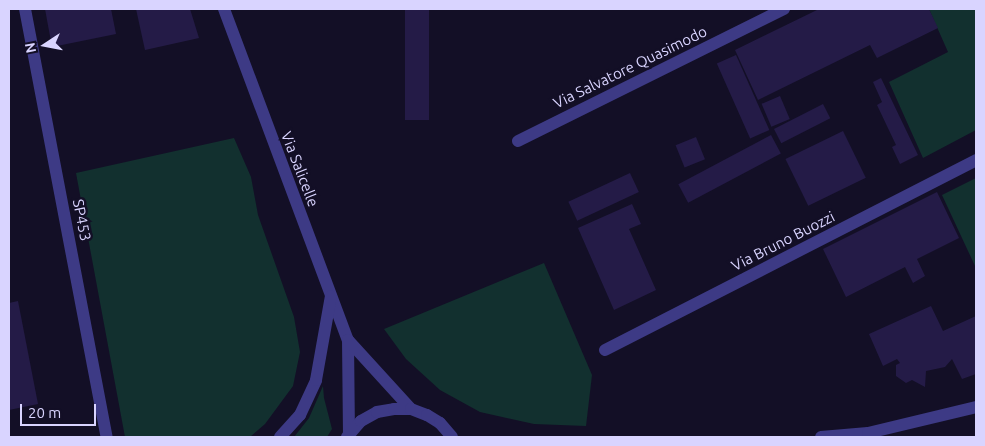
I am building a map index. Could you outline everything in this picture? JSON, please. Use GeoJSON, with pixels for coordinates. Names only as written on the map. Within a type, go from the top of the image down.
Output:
{"type":"FeatureCollection","features":[{"type":"Feature","properties":{"kind":"street","name":"SP453"},"geometry":{"type":"LineString","coordinates":[[25,9],[107,437]]}},
{"type":"Feature","properties":{"kind":"street","name":"Via Salicelle"},"geometry":{"type":"LineString","coordinates":[[224,9],[348,340]]}},
{"type":"Feature","properties":{"kind":"street","name":"Via Salvatore Quasimodo"},"geometry":{"type":"LineString","coordinates":[[518,141],[784,9]]}},
{"type":"Feature","properties":{"kind":"street","name":"Via Bruno Buozzi"},"geometry":{"type":"LineString","coordinates":[[605,350],[976,160]]}},
{"type":"Feature","properties":{"kind":"street"},"geometry":{"type":"LineString","coordinates":[[280,437],[300,415],[316,380],[331,296]]}},
{"type":"Feature","properties":{"kind":"street"},"geometry":{"type":"LineString","coordinates":[[348,340],[411,409]]}},
{"type":"Feature","properties":{"kind":"street"},"geometry":{"type":"LineString","coordinates":[[348,340],[348,435]]}},
{"type":"Feature","properties":{"kind":"street"},"geometry":{"type":"LineString","coordinates":[[821,437],[869,435],[976,407]]}},
{"type":"Feature","properties":{"kind":"street"},"geometry":{"type":"LineString","coordinates":[[348,435],[361,421],[377,412],[394,408],[411,409],[427,414],[440,423],[453,436]]}},
{"type":"Feature","properties":{"kind":"green space"},"geometry":{"type":"Polygon","coordinates":[[[929,9],[976,9],[976,130],[923,158],[889,82],[948,52],[929,9]]]}},
{"type":"Feature","properties":{"kind":"green space"},"geometry":{"type":"Polygon","coordinates":[[[234,138],[251,177],[258,215],[294,317],[300,352],[293,386],[265,424],[250,437],[125,437],[76,173],[234,138]]]}},
{"type":"Feature","properties":{"kind":"green space"},"geometry":{"type":"Polygon","coordinates":[[[976,178],[976,265],[975,266],[942,195],[976,178]]]}},
{"type":"Feature","properties":{"kind":"green space"},"geometry":{"type":"Polygon","coordinates":[[[544,263],[592,375],[586,426],[534,424],[480,412],[440,390],[406,359],[384,329],[544,263]]]}},
{"type":"Feature","properties":{"kind":"green space"},"geometry":{"type":"Polygon","coordinates":[[[323,386],[332,429],[327,437],[294,437],[309,418],[323,386]]]}},
{"type":"Feature","properties":{"kind":"building"},"geometry":{"type":"Polygon","coordinates":[[[45,9],[111,9],[116,34],[52,47],[45,9]]]}},
{"type":"Feature","properties":{"kind":"building"},"geometry":{"type":"Polygon","coordinates":[[[136,9],[190,9],[199,38],[145,50],[136,9]]]}},
{"type":"Feature","properties":{"kind":"building"},"geometry":{"type":"Polygon","coordinates":[[[405,9],[429,9],[429,120],[405,120],[405,9]]]}},
{"type":"Feature","properties":{"kind":"building"},"geometry":{"type":"Polygon","coordinates":[[[819,9],[929,9],[938,28],[877,58],[870,45],[758,100],[735,50],[819,9]]]}},
{"type":"Feature","properties":{"kind":"building"},"geometry":{"type":"Polygon","coordinates":[[[736,55],[769,130],[750,138],[717,64],[736,55]]]}},
{"type":"Feature","properties":{"kind":"building"},"geometry":{"type":"Polygon","coordinates":[[[881,78],[918,155],[900,164],[892,147],[896,145],[877,105],[882,102],[873,82],[881,78]]]}},
{"type":"Feature","properties":{"kind":"building"},"geometry":{"type":"Polygon","coordinates":[[[780,96],[790,119],[771,127],[762,104],[780,96]]]}},
{"type":"Feature","properties":{"kind":"building"},"geometry":{"type":"Polygon","coordinates":[[[823,104],[830,118],[781,143],[774,129],[823,104]]]}},
{"type":"Feature","properties":{"kind":"building"},"geometry":{"type":"Polygon","coordinates":[[[843,131],[866,178],[808,206],[785,159],[843,131]]]}},
{"type":"Feature","properties":{"kind":"building"},"geometry":{"type":"Polygon","coordinates":[[[771,135],[781,154],[688,203],[678,184],[771,135]]]}},
{"type":"Feature","properties":{"kind":"building"},"geometry":{"type":"Polygon","coordinates":[[[696,137],[705,159],[685,167],[676,145],[696,137]]]}},
{"type":"Feature","properties":{"kind":"building"},"geometry":{"type":"Polygon","coordinates":[[[630,173],[639,192],[577,221],[568,202],[630,173]]]}},
{"type":"Feature","properties":{"kind":"building"},"geometry":{"type":"Polygon","coordinates":[[[937,192],[959,238],[917,259],[925,276],[913,283],[905,267],[846,297],[823,249],[937,192]]]}},
{"type":"Feature","properties":{"kind":"building"},"geometry":{"type":"Polygon","coordinates":[[[632,204],[641,224],[629,229],[656,290],[614,310],[578,228],[632,204]]]}},
{"type":"Feature","properties":{"kind":"building"},"geometry":{"type":"Polygon","coordinates":[[[18,301],[38,404],[9,410],[9,303],[18,301]]]}},
{"type":"Feature","properties":{"kind":"building"},"geometry":{"type":"Polygon","coordinates":[[[931,306],[943,331],[976,316],[976,374],[962,379],[952,359],[945,367],[926,371],[925,387],[912,380],[906,383],[896,376],[896,365],[900,363],[897,359],[883,366],[869,334],[931,306]]]}}]}
